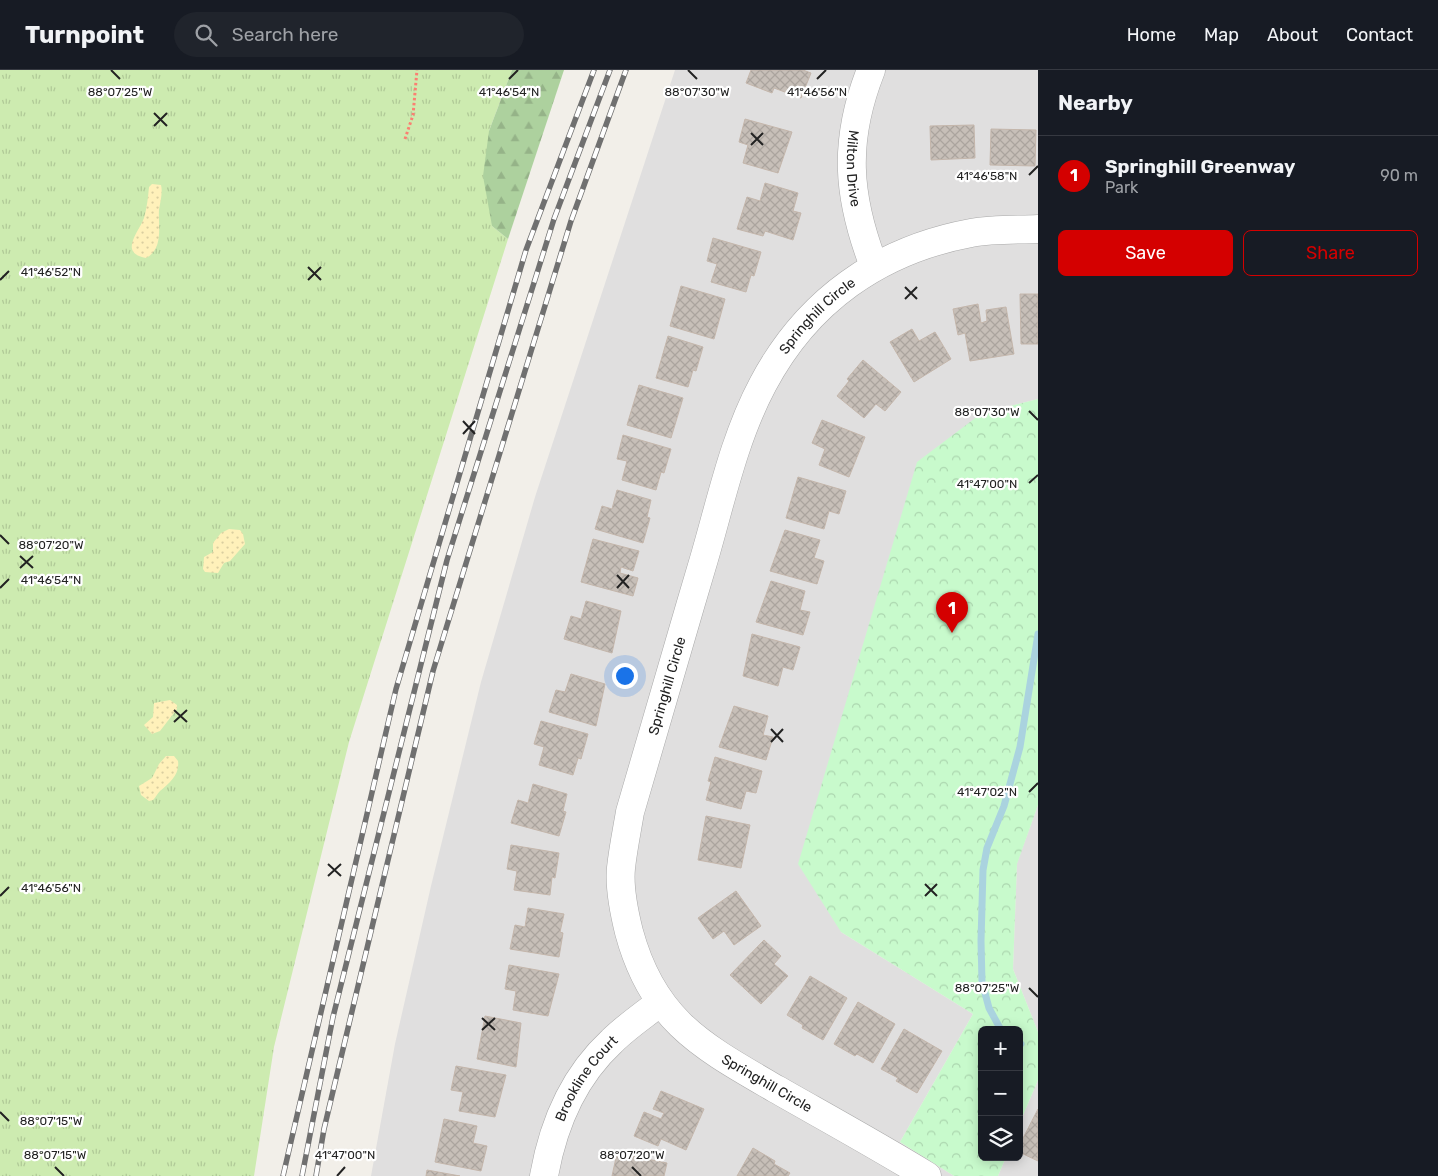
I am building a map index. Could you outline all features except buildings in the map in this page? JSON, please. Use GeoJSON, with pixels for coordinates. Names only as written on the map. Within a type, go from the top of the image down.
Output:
{"type":"FeatureCollection","features":[{"type":"Feature","properties":{"kind":"street","name":"Milton Drive"},"geometry":{"type":"LineString","coordinates":[[871,70],[855,120],[852,180],[857,213],[874,266]]}},
{"type":"Feature","properties":{"kind":"street","name":"Springhill Circle"},"geometry":{"type":"LineString","coordinates":[[927,1176],[709,1049],[660,1003],[649,985],[634,948],[626,917],[621,870],[630,812],[734,455],[762,384],[781,354],[824,303],[874,266],[917,248],[971,233],[1038,229]]}},
{"type":"Feature","properties":{"kind":"street","name":"Brookline Court"},"geometry":{"type":"LineString","coordinates":[[544,1176],[549,1147],[557,1123],[578,1082],[592,1062],[612,1041],[660,1003]]}},
{"type":"Feature","properties":{"kind":"path"},"geometry":{"type":"LineString","coordinates":[[405,139],[412,115],[418,70]]}},
{"type":"Feature","properties":{"kind":"shaded area"},"geometry":{"type":"Polygon","coordinates":[[[675,70],[1038,70],[1038,399],[982,413],[841,932],[973,1014],[900,1142],[954,1176],[371,1176],[395,1044],[481,682],[535,497],[675,70]]]}},
{"type":"Feature","properties":{"kind":"shaded area"},"geometry":{"type":"Polygon","coordinates":[[[1038,805],[1038,1032],[1013,969],[1017,863],[1038,805]]]}},
{"type":"Feature","properties":{"kind":"shaded area"},"geometry":{"type":"Polygon","coordinates":[[[1038,1080],[1038,1176],[998,1176],[1004,1161],[1023,1161],[1023,1116],[1038,1080]]]}},
{"type":"Feature","properties":{"kind":"green space"},"geometry":{"type":"Polygon","coordinates":[[[0,70],[512,70],[489,131],[492,226],[508,239],[349,742],[274,1047],[254,1176],[0,1176],[0,70]]]}},
{"type":"Feature","properties":{"kind":"green space"},"geometry":{"type":"Polygon","coordinates":[[[512,70],[564,70],[508,239],[492,226],[483,176],[489,131],[512,70]]]}},
{"type":"Feature","properties":{"kind":"green space"},"geometry":{"type":"Polygon","coordinates":[[[1038,399],[1038,805],[1017,864],[1013,969],[1038,1032],[1038,1080],[1023,1116],[1023,1026],[978,1026],[978,1161],[1004,1161],[998,1176],[954,1176],[900,1142],[973,1014],[841,932],[798,864],[917,462],[982,413],[1038,399]]]}},
{"type":"Feature","properties":{"kind":"sand"},"geometry":{"type":"Polygon","coordinates":[[[152,184],[161,185],[162,188],[159,210],[159,236],[155,249],[146,258],[133,252],[132,247],[135,235],[144,218],[149,187],[152,184]]]}},
{"type":"Feature","properties":{"kind":"sand"},"geometry":{"type":"Polygon","coordinates":[[[229,529],[240,530],[245,544],[230,561],[224,563],[218,573],[205,572],[203,569],[204,557],[213,552],[213,543],[221,533],[229,529]]]}},
{"type":"Feature","properties":{"kind":"sand"},"geometry":{"type":"Polygon","coordinates":[[[170,700],[177,705],[177,709],[160,731],[152,734],[144,725],[153,717],[154,703],[170,700]]]}},
{"type":"Feature","properties":{"kind":"sand"},"geometry":{"type":"Polygon","coordinates":[[[166,756],[174,756],[178,761],[176,774],[153,800],[149,801],[141,795],[139,786],[152,778],[159,764],[166,756]]]}},
{"type":"Feature","properties":{"kind":"waterway"},"geometry":{"type":"LineString","coordinates":[[999,1026],[989,1008],[982,982],[983,870],[987,848],[1004,806],[1020,747],[1038,634]]}},
{"type":"Feature","properties":{"kind":"railway"},"geometry":{"type":"LineString","coordinates":[[283,1176],[396,689],[526,250],[594,70]]}},
{"type":"Feature","properties":{"kind":"railway"},"geometry":{"type":"LineString","coordinates":[[302,1176],[333,1017],[447,560],[554,219],[610,70]]}},
{"type":"Feature","properties":{"kind":"railway"},"geometry":{"type":"LineString","coordinates":[[316,1176],[324,1129],[433,671],[571,221],[626,70]]}},
{"type":"Feature","properties":{"kind":"place","name":"Springhill Greenway"},"geometry":{"type":"Point","coordinates":[952,633]}}]}
